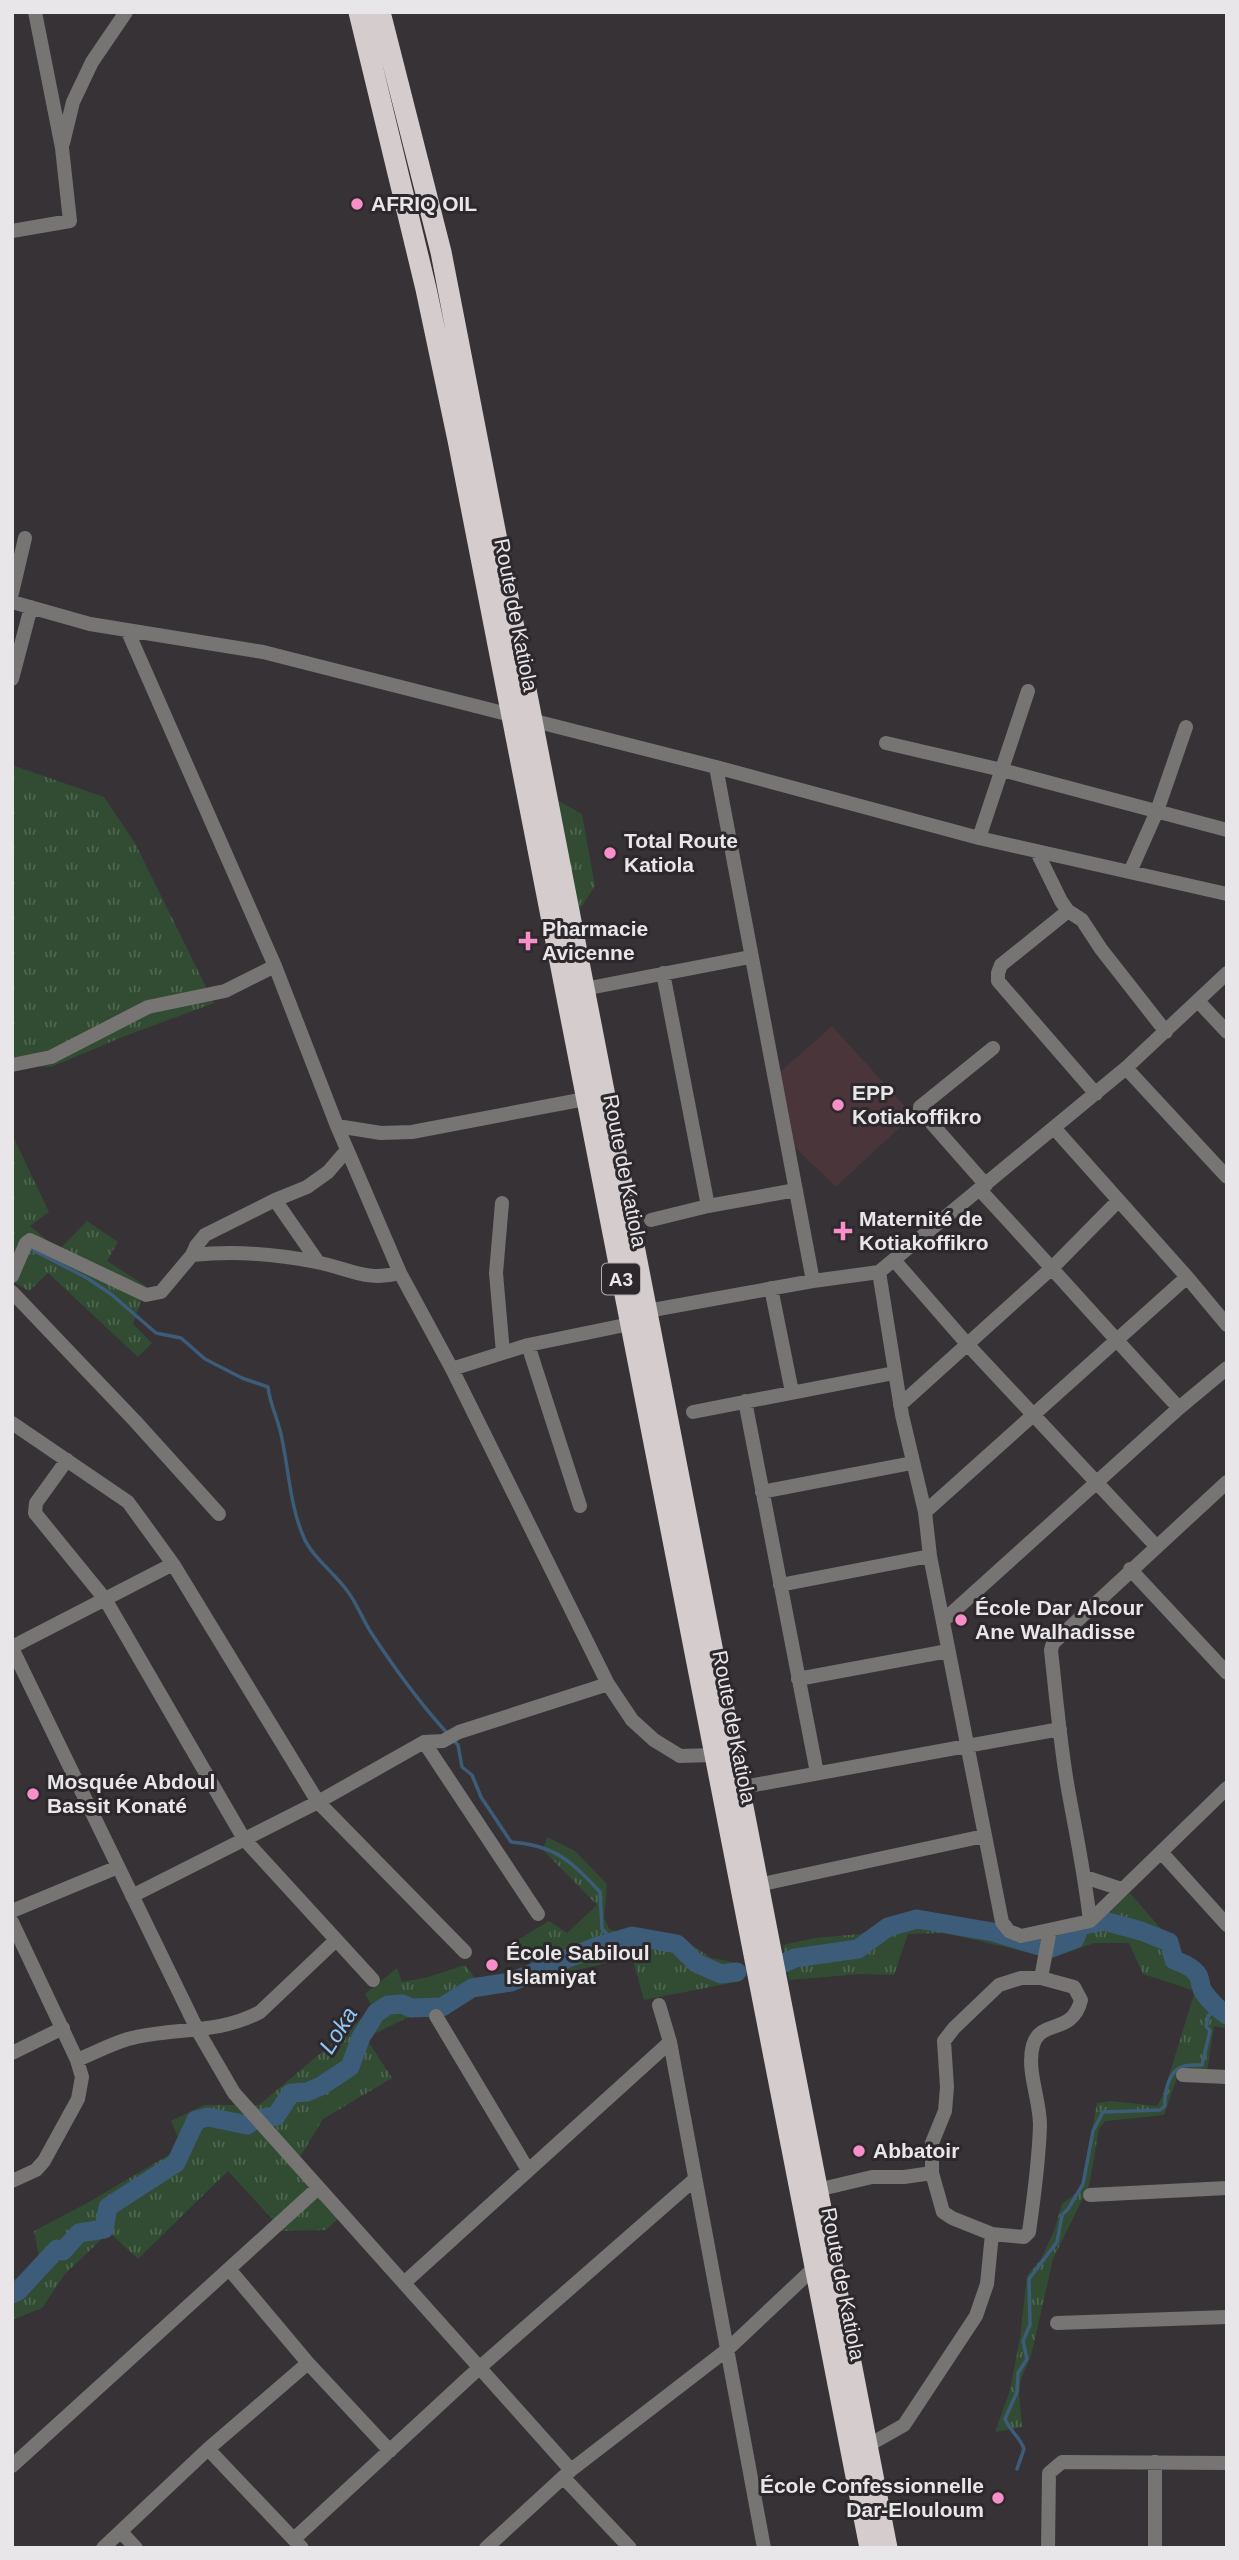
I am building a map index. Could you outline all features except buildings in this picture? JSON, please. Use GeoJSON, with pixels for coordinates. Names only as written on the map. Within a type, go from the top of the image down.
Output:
{"type":"FeatureCollection","features":[{"type":"Feature","properties":{"kind":"highway","name":"Route de Katiola"},"geometry":{"type":"LineString","coordinates":[[359,12],[426,289],[520,718],[584,989],[714,1755],[870,2548]]}},
{"type":"Feature","properties":{"kind":"highway","name":"Route de Katiola"},"geometry":{"type":"LineString","coordinates":[[380,12],[441,252],[585,1098],[639,1317],[738,1788],[887,2548]]}},
{"type":"Feature","properties":{"kind":"street"},"geometry":{"type":"LineString","coordinates":[[12,231],[70,221],[62,148],[35,12]]}},
{"type":"Feature","properties":{"kind":"street"},"geometry":{"type":"LineString","coordinates":[[62,148],[73,103],[92,62],[126,12]]}},
{"type":"Feature","properties":{"kind":"street"},"geometry":{"type":"LineString","coordinates":[[12,593],[25,538]]}},
{"type":"Feature","properties":{"kind":"street"},"geometry":{"type":"LineString","coordinates":[[12,602],[128,632],[263,652],[716,767],[979,838],[1227,894]]}},
{"type":"Feature","properties":{"kind":"street"},"geometry":{"type":"LineString","coordinates":[[12,679],[31,607]]}},
{"type":"Feature","properties":{"kind":"street"},"geometry":{"type":"LineString","coordinates":[[128,632],[275,966],[337,1126],[400,1273],[452,1369],[608,1684],[632,1720],[654,1740],[680,1756],[714,1755]]}},
{"type":"Feature","properties":{"kind":"street"},"geometry":{"type":"LineString","coordinates":[[979,838],[1028,691]]}},
{"type":"Feature","properties":{"kind":"street"},"geometry":{"type":"LineString","coordinates":[[1130,872],[1157,811],[1186,727]]}},
{"type":"Feature","properties":{"kind":"street"},"geometry":{"type":"LineString","coordinates":[[886,743],[1002,770],[1227,830]]}},
{"type":"Feature","properties":{"kind":"street"},"geometry":{"type":"LineString","coordinates":[[716,767],[813,1281]]}},
{"type":"Feature","properties":{"kind":"street"},"geometry":{"type":"LineString","coordinates":[[1037,852],[1056,893],[1068,911],[1082,920],[1101,949],[1166,1032]]}},
{"type":"Feature","properties":{"kind":"street"},"geometry":{"type":"LineString","coordinates":[[1068,911],[1002,965],[998,981],[1096,1094]]}},
{"type":"Feature","properties":{"kind":"street"},"geometry":{"type":"LineString","coordinates":[[584,989],[750,957]]}},
{"type":"Feature","properties":{"kind":"street"},"geometry":{"type":"LineString","coordinates":[[12,1065],[51,1057],[148,1007],[225,991],[275,966]]}},
{"type":"Feature","properties":{"kind":"street"},"geometry":{"type":"LineString","coordinates":[[663,973],[708,1206]]}},
{"type":"Feature","properties":{"kind":"street"},"geometry":{"type":"LineString","coordinates":[[452,1369],[528,1345],[639,1317],[771,1288],[879,1272],[1096,1094],[1227,973]]}},
{"type":"Feature","properties":{"kind":"street"},"geometry":{"type":"LineString","coordinates":[[1198,1001],[1227,1032]]}},
{"type":"Feature","properties":{"kind":"street"},"geometry":{"type":"LineString","coordinates":[[993,1048],[920,1107],[920,1110],[983,1188],[1116,1341],[1179,1408]]}},
{"type":"Feature","properties":{"kind":"street"},"geometry":{"type":"LineString","coordinates":[[1126,1068],[1227,1177]]}},
{"type":"Feature","properties":{"kind":"street"},"geometry":{"type":"LineString","coordinates":[[337,1126],[382,1133],[412,1132],[585,1098]]}},
{"type":"Feature","properties":{"kind":"street"},"geometry":{"type":"LineString","coordinates":[[1055,1129],[1227,1325]]}},
{"type":"Feature","properties":{"kind":"street"},"geometry":{"type":"LineString","coordinates":[[12,1276],[24,1249],[33,1241],[146,1295],[154,1295],[161,1292],[205,1235],[307,1187],[328,1172],[347,1150]]}},
{"type":"Feature","properties":{"kind":"street"},"geometry":{"type":"LineString","coordinates":[[651,1220],[708,1206],[796,1190]]}},
{"type":"Feature","properties":{"kind":"street"},"geometry":{"type":"LineString","coordinates":[[275,1200],[318,1262]]}},
{"type":"Feature","properties":{"kind":"street"},"geometry":{"type":"LineString","coordinates":[[900,1405],[1052,1267],[1118,1201]]}},
{"type":"Feature","properties":{"kind":"street"},"geometry":{"type":"LineString","coordinates":[[502,1203],[496,1273],[503,1353]]}},
{"type":"Feature","properties":{"kind":"street"},"geometry":{"type":"LineString","coordinates":[[192,1255],[233,1254],[318,1262],[367,1277],[383,1278],[400,1273]]}},
{"type":"Feature","properties":{"kind":"street"},"geometry":{"type":"LineString","coordinates":[[894,1260],[968,1345],[1156,1546]]}},
{"type":"Feature","properties":{"kind":"street"},"geometry":{"type":"LineString","coordinates":[[879,1272],[900,1405],[925,1512],[930,1556],[1002,1922],[1009,1930],[1021,1936],[1090,1921],[1227,1788]]}},
{"type":"Feature","properties":{"kind":"street"},"geometry":{"type":"LineString","coordinates":[[925,1512],[1187,1277]]}},
{"type":"Feature","properties":{"kind":"street"},"geometry":{"type":"LineString","coordinates":[[771,1288],[792,1392]]}},
{"type":"Feature","properties":{"kind":"street"},"geometry":{"type":"LineString","coordinates":[[12,1292],[219,1514]]}},
{"type":"Feature","properties":{"kind":"street"},"geometry":{"type":"LineString","coordinates":[[528,1345],[580,1506]]}},
{"type":"Feature","properties":{"kind":"street"},"geometry":{"type":"LineString","coordinates":[[944,1620],[1227,1368]]}},
{"type":"Feature","properties":{"kind":"street"},"geometry":{"type":"LineString","coordinates":[[693,1412],[894,1373]]}},
{"type":"Feature","properties":{"kind":"street"},"geometry":{"type":"LineString","coordinates":[[745,1401],[817,1773]]}},
{"type":"Feature","properties":{"kind":"street"},"geometry":{"type":"LineString","coordinates":[[12,1423],[128,1503],[173,1564],[318,1802],[465,1952]]}},
{"type":"Feature","properties":{"kind":"street"},"geometry":{"type":"LineString","coordinates":[[67,1460],[36,1503],[35,1513],[105,1599],[244,1839],[373,1980]]}},
{"type":"Feature","properties":{"kind":"street"},"geometry":{"type":"LineString","coordinates":[[762,1492],[912,1463]]}},
{"type":"Feature","properties":{"kind":"street"},"geometry":{"type":"LineString","coordinates":[[1090,1921],[1060,1729],[1052,1643],[1130,1569],[1226,1486]]}},
{"type":"Feature","properties":{"kind":"street"},"geometry":{"type":"LineString","coordinates":[[780,1584],[930,1556]]}},
{"type":"Feature","properties":{"kind":"street"},"geometry":{"type":"LineString","coordinates":[[173,1564],[12,1648],[198,2031],[234,2092],[479,2368],[630,2548]]}},
{"type":"Feature","properties":{"kind":"street"},"geometry":{"type":"LineString","coordinates":[[1130,1569],[1227,1673]]}},
{"type":"Feature","properties":{"kind":"street"},"geometry":{"type":"LineString","coordinates":[[798,1679],[948,1651]]}},
{"type":"Feature","properties":{"kind":"street"},"geometry":{"type":"LineString","coordinates":[[132,1896],[318,1802],[424,1742],[443,1741],[459,1732],[608,1684]]}},
{"type":"Feature","properties":{"kind":"street"},"geometry":{"type":"LineString","coordinates":[[738,1788],[1060,1729]]}},
{"type":"Feature","properties":{"kind":"street"},"geometry":{"type":"LineString","coordinates":[[424,1742],[538,1914]]}},
{"type":"Feature","properties":{"kind":"street"},"geometry":{"type":"LineString","coordinates":[[758,1885],[984,1836]]}},
{"type":"Feature","properties":{"kind":"street"},"geometry":{"type":"LineString","coordinates":[[1161,1852],[1227,1925]]}},
{"type":"Feature","properties":{"kind":"street"},"geometry":{"type":"LineString","coordinates":[[12,1911],[118,1867]]}},
{"type":"Feature","properties":{"kind":"street"},"geometry":{"type":"LineString","coordinates":[[1085,1877],[1121,1889]]}},
{"type":"Feature","properties":{"kind":"street"},"geometry":{"type":"LineString","coordinates":[[12,1922],[63,2028],[82,2077],[78,2099],[44,2161],[36,2170],[12,2181]]}},
{"type":"Feature","properties":{"kind":"street"},"geometry":{"type":"LineString","coordinates":[[1042,1971],[1049,1930]]}},
{"type":"Feature","properties":{"kind":"street"},"geometry":{"type":"LineString","coordinates":[[77,2060],[128,2039],[198,2031],[245,2020],[260,2012],[337,1940]]}},
{"type":"Feature","properties":{"kind":"street"},"geometry":{"type":"LineString","coordinates":[[1042,1971],[1074,1987],[1081,2000],[1078,2011],[1072,2020],[1041,2032],[1034,2041],[1031,2054],[1040,2122],[1029,2232],[1024,2237],[992,2234],[952,2218],[943,2212],[932,2173],[932,2143],[945,2111],[947,2087],[944,2041],[999,1985],[1042,1971]]}},
{"type":"Feature","properties":{"kind":"street"},"geometry":{"type":"LineString","coordinates":[[659,2005],[670,2042],[764,2548]]}},
{"type":"Feature","properties":{"kind":"street"},"geometry":{"type":"LineString","coordinates":[[436,2016],[528,2170]]}},
{"type":"Feature","properties":{"kind":"street"},"geometry":{"type":"LineString","coordinates":[[12,2053],[63,2028]]}},
{"type":"Feature","properties":{"kind":"street"},"geometry":{"type":"LineString","coordinates":[[404,2283],[670,2042]]}},
{"type":"Feature","properties":{"kind":"street"},"geometry":{"type":"LineString","coordinates":[[1183,2075],[1227,2077]]}},
{"type":"Feature","properties":{"kind":"street"},"geometry":{"type":"LineString","coordinates":[[817,2190],[872,2177],[904,2177],[932,2173]]}},
{"type":"Feature","properties":{"kind":"street"},"geometry":{"type":"LineString","coordinates":[[208,2449],[298,2543],[390,2451],[479,2368],[695,2179]]}},
{"type":"Feature","properties":{"kind":"street"},"geometry":{"type":"LineString","coordinates":[[12,2466],[318,2188]]}},
{"type":"Feature","properties":{"kind":"street"},"geometry":{"type":"LineString","coordinates":[[1090,2195],[1227,2188]]}},
{"type":"Feature","properties":{"kind":"street"},"geometry":{"type":"LineString","coordinates":[[867,2446],[904,2426],[976,2316],[987,2284],[992,2234]]}},
{"type":"Feature","properties":{"kind":"street"},"geometry":{"type":"LineString","coordinates":[[486,2548],[567,2474],[728,2348],[815,2267]]}},
{"type":"Feature","properties":{"kind":"street"},"geometry":{"type":"LineString","coordinates":[[229,2269],[308,2363],[390,2451]]}},
{"type":"Feature","properties":{"kind":"street"},"geometry":{"type":"LineString","coordinates":[[1057,2323],[1227,2316]]}},
{"type":"Feature","properties":{"kind":"street"},"geometry":{"type":"LineString","coordinates":[[103,2548],[208,2449],[308,2363]]}},
{"type":"Feature","properties":{"kind":"street"},"geometry":{"type":"LineString","coordinates":[[1048,2548],[1049,2473],[1062,2462],[1227,2463]]}},
{"type":"Feature","properties":{"kind":"street"},"geometry":{"type":"LineString","coordinates":[[1155,2462],[1155,2548]]}},
{"type":"Feature","properties":{"kind":"street"},"geometry":{"type":"LineString","coordinates":[[121,2532],[136,2548]]}},
{"type":"Feature","properties":{"kind":"shaded area"},"geometry":{"type":"Polygon","coordinates":[[[832,1026],[913,1115],[836,1187],[789,1142],[779,1073],[832,1026]]]}},
{"type":"Feature","properties":{"kind":"green space"},"geometry":{"type":"Polygon","coordinates":[[[12,765],[104,797],[135,843],[214,1003],[51,1067],[12,1066],[12,765]]]}},
{"type":"Feature","properties":{"kind":"green space"},"geometry":{"type":"Polygon","coordinates":[[[554,798],[582,814],[595,886],[576,915],[554,798]]]}},
{"type":"Feature","properties":{"kind":"green space"},"geometry":{"type":"Polygon","coordinates":[[[12,1134],[49,1212],[30,1226],[59,1250],[87,1221],[118,1242],[107,1261],[146,1286],[133,1324],[152,1343],[138,1357],[48,1273],[29,1291],[12,1281],[12,1134]]]}},
{"type":"Feature","properties":{"kind":"green space"},"geometry":{"type":"Polygon","coordinates":[[[547,1837],[575,1851],[607,1884],[604,1918],[610,1930],[685,1940],[711,1958],[738,1963],[741,1981],[644,2000],[632,1957],[474,1994],[427,2008],[366,2038],[392,2078],[323,2119],[300,2157],[346,2211],[326,2230],[283,2231],[228,2171],[138,2259],[109,2232],[65,2274],[42,2308],[12,2320],[12,2281],[40,2262],[34,2231],[182,2147],[171,2121],[204,2105],[259,2105],[373,2009],[365,1994],[397,1968],[402,1982],[465,1965],[478,1982],[509,1976],[532,1965],[516,1941],[549,1921],[567,1933],[597,1905],[543,1850],[547,1837]]]}},
{"type":"Feature","properties":{"kind":"green space"},"geometry":{"type":"Polygon","coordinates":[[[1130,1893],[1227,2005],[1227,2029],[1214,2026],[1207,2071],[1178,2075],[1164,2115],[1105,2121],[1099,2129],[1089,2186],[1053,2259],[1031,2356],[1021,2379],[1019,2394],[1022,2427],[995,2432],[1010,2390],[1020,2338],[1027,2276],[1041,2259],[1054,2231],[1062,2204],[1081,2189],[1097,2103],[1111,2101],[1157,2106],[1163,2095],[1195,1991],[1143,1974],[1129,1943],[1094,1943],[1052,1958],[945,1933],[908,1934],[894,1975],[861,1974],[789,1980],[783,1945],[815,1938],[860,1934],[889,1920],[942,1915],[1028,1939],[1086,1927],[1130,1893]]]}},
{"type":"Feature","properties":{"kind":"waterway"},"geometry":{"type":"LineString","coordinates":[[27,1247],[87,1278],[111,1294],[156,1333],[181,1338],[205,1359],[242,1378],[268,1387],[281,1432],[290,1489],[304,1538],[355,1602],[389,1660],[447,1733]]}},
{"type":"Feature","properties":{"kind":"waterway"},"geometry":{"type":"LineString","coordinates":[[452,1739],[458,1745],[462,1767],[472,1775],[481,1797],[511,1842],[539,1847],[561,1856],[600,1892],[602,1929],[614,1941]]}},
{"type":"Feature","properties":{"kind":"waterway"},"geometry":{"type":"LineString","coordinates":[[784,1963],[795,1958],[858,1949],[888,1927],[917,1919],[993,1932],[1049,1949],[1075,1939],[1080,1926],[1104,1921],[1169,1942],[1174,1960],[1196,1972],[1205,1994],[1227,2015]]}},
{"type":"Feature","properties":{"kind":"waterway","name":"Loka"},"geometry":{"type":"LineString","coordinates":[[12,2294],[18,2291],[57,2249],[63,2251],[79,2233],[104,2229],[108,2207],[176,2163],[196,2120],[208,2117],[247,2125],[256,2119],[276,2116],[291,2093],[307,2092],[321,2086],[350,2067],[361,2037],[376,2013],[388,2005],[402,2004],[411,2008],[442,2007],[472,1988],[511,1982],[595,1947],[632,1936],[677,1944],[696,1963],[721,1974],[737,1972]]}},
{"type":"Feature","properties":{"kind":"waterway"},"geometry":{"type":"LineString","coordinates":[[1017,2469],[1024,2449],[1005,2419],[1017,2392],[1018,2373],[1027,2359],[1023,2341],[1030,2325],[1029,2279],[1057,2242],[1062,2215],[1083,2184],[1093,2131],[1103,2112],[1160,2110],[1165,2106],[1167,2085],[1175,2071],[1184,2066],[1202,2065],[1210,2031],[1206,2026],[1208,2016],[1217,2009]]}},
{"type":"Feature","properties":{"kind":"place","name":"AFRIQ OIL"},"geometry":{"type":"Point","coordinates":[357,204]}},
{"type":"Feature","properties":{"kind":"place","name":"Total Route Katiola"},"geometry":{"type":"Point","coordinates":[610,853]}},
{"type":"Feature","properties":{"kind":"place","name":"Pharmacie Avicenne"},"geometry":{"type":"Point","coordinates":[528,941]}},
{"type":"Feature","properties":{"kind":"place","name":"EPP Kotiakoffikro"},"geometry":{"type":"Point","coordinates":[838,1105]}},
{"type":"Feature","properties":{"kind":"place","name":"Maternité de Kotiakoffikro"},"geometry":{"type":"Point","coordinates":[843,1231]}},
{"type":"Feature","properties":{"kind":"place","name":"École Dar Alcour Ane Walhadisse"},"geometry":{"type":"Point","coordinates":[961,1620]}},
{"type":"Feature","properties":{"kind":"place","name":"Mosquée Abdoul Bassit Konaté"},"geometry":{"type":"Point","coordinates":[33,1794]}},
{"type":"Feature","properties":{"kind":"place","name":"École Sabiloul Islamiyat"},"geometry":{"type":"Point","coordinates":[492,1965]}},
{"type":"Feature","properties":{"kind":"place","name":"Abbatoir"},"geometry":{"type":"Point","coordinates":[859,2151]}},
{"type":"Feature","properties":{"kind":"place","name":"École Confessionnelle Dar-Elouloum"},"geometry":{"type":"Point","coordinates":[998,2498]}}]}
